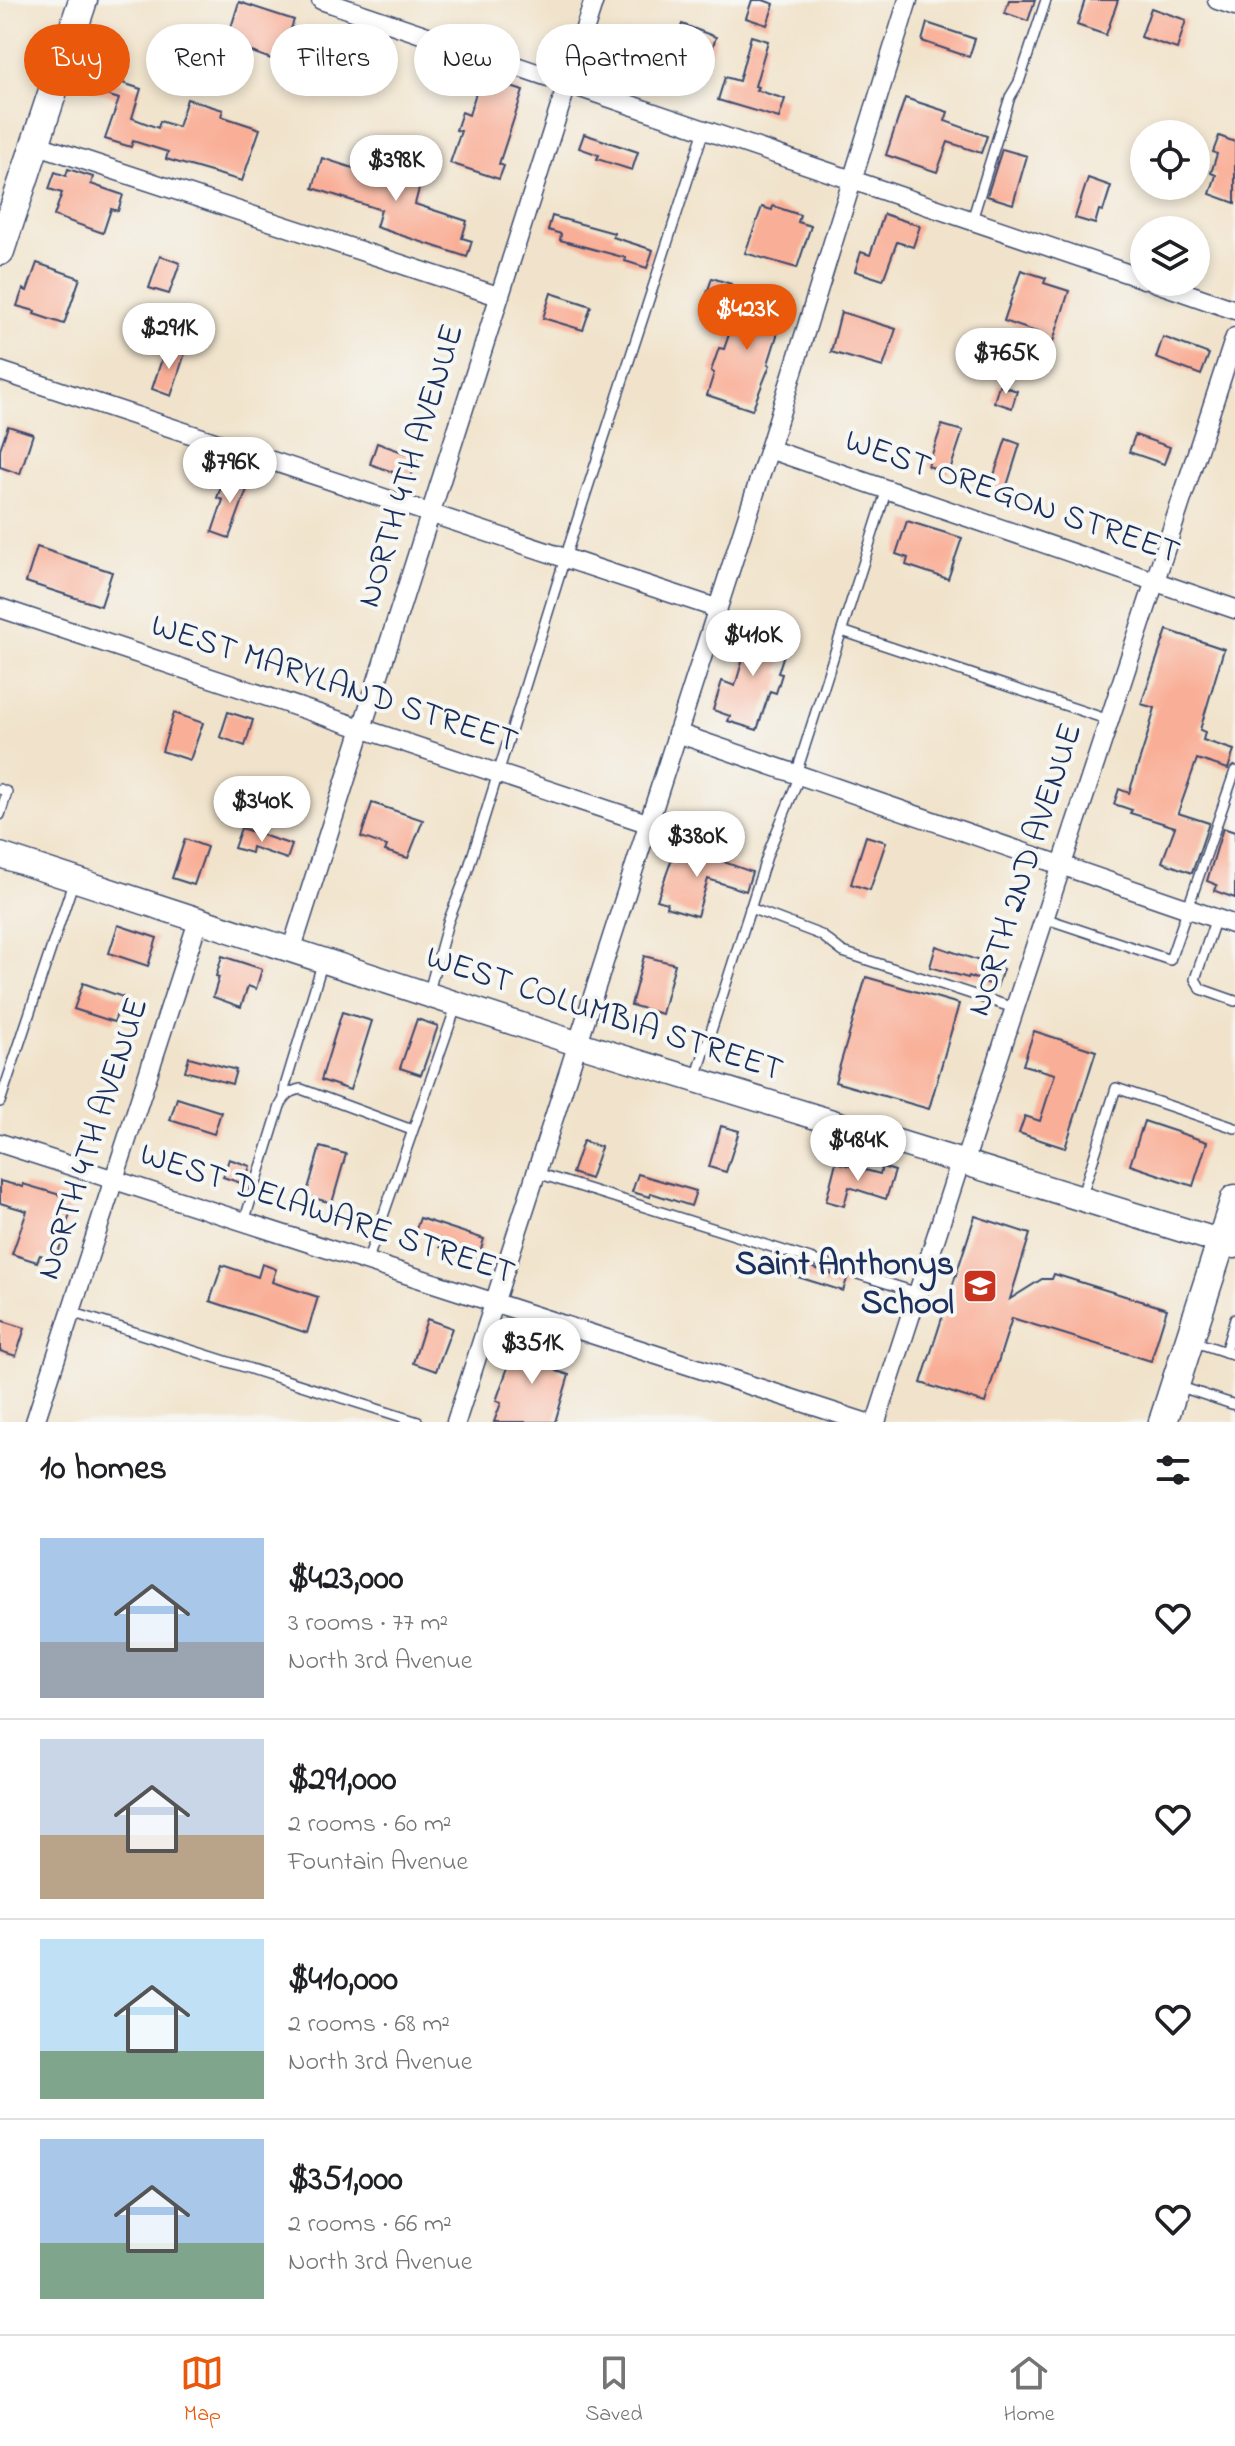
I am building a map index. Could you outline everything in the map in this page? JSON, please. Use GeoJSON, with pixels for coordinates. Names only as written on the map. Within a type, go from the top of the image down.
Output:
{"type":"FeatureCollection","features":[{"type":"Feature","properties":{"kind":"main road"},"geometry":{"type":"LineString","coordinates":[[0,251],[83,0]]}},
{"type":"Feature","properties":{"kind":"main road","name":"WEST COLUMBIA STREET"},"geometry":{"type":"LineString","coordinates":[[0,855],[579,1044],[1227,1244]]}},
{"type":"Feature","properties":{"kind":"main road"},"geometry":{"type":"LineString","coordinates":[[1163,1422],[1189,1340],[1227,1244],[1235,1199]]}},
{"type":"Feature","properties":{"kind":"street"},"geometry":{"type":"LineString","coordinates":[[321,0],[536,73]]}},
{"type":"Feature","properties":{"kind":"street","name":"NORTH 4TH AVENUE"},"geometry":{"type":"LineString","coordinates":[[587,24],[594,0]]}},
{"type":"Feature","properties":{"kind":"street"},"geometry":{"type":"LineString","coordinates":[[456,1422],[769,449],[908,0]]}},
{"type":"Feature","properties":{"kind":"street"},"geometry":{"type":"LineString","coordinates":[[1217,0],[1235,6]]}},
{"type":"Feature","properties":{"kind":"street","name":"NORTH 4TH AVENUE"},"geometry":{"type":"LineString","coordinates":[[291,951],[564,96]]}},
{"type":"Feature","properties":{"kind":"street"},"geometry":{"type":"LineString","coordinates":[[603,96],[1130,274]]}},
{"type":"Feature","properties":{"kind":"street"},"geometry":{"type":"LineString","coordinates":[[35,144],[498,296]]}},
{"type":"Feature","properties":{"kind":"street"},"geometry":{"type":"LineString","coordinates":[[1194,296],[1235,310]]}},
{"type":"Feature","properties":{"kind":"street","name":"NORTH 2ND AVENUE"},"geometry":{"type":"LineString","coordinates":[[876,1422],[1235,337]]}},
{"type":"Feature","properties":{"kind":"street"},"geometry":{"type":"LineString","coordinates":[[0,371],[716,608]]}},
{"type":"Feature","properties":{"kind":"street","name":"WEST OREGON STREET"},"geometry":{"type":"LineString","coordinates":[[769,449],[1235,609]]}},
{"type":"Feature","properties":{"kind":"street","name":"WEST MARYLAND STREET"},"geometry":{"type":"LineString","coordinates":[[0,608],[647,823]]}},
{"type":"Feature","properties":{"kind":"street"},"geometry":{"type":"LineString","coordinates":[[677,733],[1235,925]]}},
{"type":"Feature","properties":{"kind":"street","name":"NORTH 4TH AVENUE"},"geometry":{"type":"LineString","coordinates":[[35,1422],[198,921]]}},
{"type":"Feature","properties":{"kind":"street","name":"WEST DELAWARE STREET"},"geometry":{"type":"LineString","coordinates":[[0,1143],[864,1422]]}},
{"type":"Feature","properties":{"kind":"lane"},"geometry":{"type":"LineString","coordinates":[[972,220],[1010,97],[1019,82],[1046,0]]}},
{"type":"Feature","properties":{"kind":"lane"},"geometry":{"type":"LineString","coordinates":[[428,995],[448,922],[467,873],[496,773],[704,130]]}},
{"type":"Feature","properties":{"kind":"lane"},"geometry":{"type":"LineString","coordinates":[[695,1080],[768,853],[798,775],[887,489]]}},
{"type":"Feature","properties":{"kind":"lane"},"geometry":{"type":"LineString","coordinates":[[842,631],[1109,720]]}},
{"type":"Feature","properties":{"kind":"lane"},"geometry":{"type":"LineString","coordinates":[[1044,918],[1170,960],[1235,771]]}},
{"type":"Feature","properties":{"kind":"lane"},"geometry":{"type":"LineString","coordinates":[[0,789],[7,792],[0,815]]}},
{"type":"Feature","properties":{"kind":"lane"},"geometry":{"type":"LineString","coordinates":[[0,1102],[74,880]]}},
{"type":"Feature","properties":{"kind":"lane"},"geometry":{"type":"LineString","coordinates":[[750,908],[821,935],[843,952],[1014,1008]]}},
{"type":"Feature","properties":{"kind":"lane"},"geometry":{"type":"LineString","coordinates":[[1216,918],[1195,979],[1201,989],[1235,1001]]}},
{"type":"Feature","properties":{"kind":"lane"},"geometry":{"type":"LineString","coordinates":[[244,1222],[323,961]]}},
{"type":"Feature","properties":{"kind":"lane"},"geometry":{"type":"LineString","coordinates":[[367,1262],[457,1004]]}},
{"type":"Feature","properties":{"kind":"lane"},"geometry":{"type":"LineString","coordinates":[[1080,1199],[1116,1088],[1235,1128]]}},
{"type":"Feature","properties":{"kind":"lane"},"geometry":{"type":"LineString","coordinates":[[284,1097],[301,1089],[412,1130]]}},
{"type":"Feature","properties":{"kind":"lane"},"geometry":{"type":"LineString","coordinates":[[537,1173],[918,1293]]}},
{"type":"Feature","properties":{"kind":"lane"},"geometry":{"type":"LineString","coordinates":[[71,1312],[418,1422]]}},
{"type":"Feature","properties":{"kind":"lane"},"geometry":{"type":"LineString","coordinates":[[1189,1340],[1230,1353],[1235,1319]]}},
{"type":"Feature","properties":{"kind":"lane"},"geometry":{"type":"LineString","coordinates":[[1175,1385],[1235,1405]]}},
{"type":"Feature","properties":{"kind":"building"},"geometry":{"type":"Polygon","coordinates":[[[752,0],[774,4],[767,25],[746,18],[752,0]]]}},
{"type":"Feature","properties":{"kind":"building"},"geometry":{"type":"Polygon","coordinates":[[[1009,0],[1035,0],[1028,21],[1005,13],[1009,0]]]}},
{"type":"Feature","properties":{"kind":"building"},"geometry":{"type":"Polygon","coordinates":[[[1085,0],[1118,0],[1106,35],[1077,25],[1085,0]]]}},
{"type":"Feature","properties":{"kind":"building"},"geometry":{"type":"Polygon","coordinates":[[[239,2],[294,20],[293,24],[270,24],[270,59],[254,53],[254,24],[232,24],[239,2]]]}},
{"type":"Feature","properties":{"kind":"building"},"geometry":{"type":"Polygon","coordinates":[[[1151,8],[1186,20],[1177,49],[1141,37],[1151,8]]]}},
{"type":"Feature","properties":{"kind":"building"},"geometry":{"type":"Polygon","coordinates":[[[927,23],[975,39],[969,57],[922,41],[927,23]]]}},
{"type":"Feature","properties":{"kind":"building"},"geometry":{"type":"Polygon","coordinates":[[[751,36],[768,41],[755,86],[758,87],[756,90],[785,99],[779,118],[718,100],[725,77],[739,81],[751,36]]]}},
{"type":"Feature","properties":{"kind":"building"},"geometry":{"type":"Polygon","coordinates":[[[130,85],[141,89],[132,118],[158,128],[160,121],[178,127],[187,99],[223,110],[221,116],[260,129],[242,181],[166,159],[168,152],[133,141],[131,147],[105,139],[119,99],[109,96],[130,96],[130,85]]]}},
{"type":"Feature","properties":{"kind":"building"},"geometry":{"type":"Polygon","coordinates":[[[520,90],[523,91],[499,164],[504,166],[499,179],[450,163],[461,131],[456,130],[462,112],[469,115],[475,96],[520,96],[520,90]]]}},
{"type":"Feature","properties":{"kind":"building"},"geometry":{"type":"Polygon","coordinates":[[[905,98],[948,112],[945,121],[987,136],[981,153],[948,142],[937,172],[886,155],[905,98]]]}},
{"type":"Feature","properties":{"kind":"building"},"geometry":{"type":"Polygon","coordinates":[[[584,134],[638,152],[632,170],[597,159],[599,155],[579,148],[584,134]]]}},
{"type":"Feature","properties":{"kind":"building"},"geometry":{"type":"Polygon","coordinates":[[[1219,136],[1235,142],[1235,203],[1210,194],[1216,175],[1211,173],[1217,154],[1213,152],[1219,136]]]}},
{"type":"Feature","properties":{"kind":"building"},"geometry":{"type":"Polygon","coordinates":[[[1002,149],[1027,156],[1013,204],[987,196],[1002,149]]]}},
{"type":"Feature","properties":{"kind":"building"},"geometry":{"type":"Polygon","coordinates":[[[405,152],[427,158],[415,204],[467,221],[462,238],[472,241],[467,257],[376,227],[381,210],[313,188],[322,158],[396,182],[405,152]]]}},
{"type":"Feature","properties":{"kind":"building"},"geometry":{"type":"Polygon","coordinates":[[[68,169],[93,177],[91,184],[123,195],[118,211],[111,209],[103,233],[54,216],[62,193],[49,189],[55,172],[66,176],[68,169]]]}},
{"type":"Feature","properties":{"kind":"building"},"geometry":{"type":"Polygon","coordinates":[[[1088,178],[1111,186],[1095,224],[1075,218],[1088,178]]]}},
{"type":"Feature","properties":{"kind":"building"},"geometry":{"type":"Polygon","coordinates":[[[773,206],[800,215],[798,222],[811,226],[797,268],[745,253],[762,207],[772,210],[773,206]]]}},
{"type":"Feature","properties":{"kind":"building"},"geometry":{"type":"Polygon","coordinates":[[[884,214],[920,226],[913,247],[897,242],[883,280],[855,271],[861,252],[870,255],[884,214]]]}},
{"type":"Feature","properties":{"kind":"building"},"geometry":{"type":"Polygon","coordinates":[[[552,216],[614,233],[613,237],[653,250],[647,268],[625,261],[626,258],[560,240],[561,234],[548,230],[552,216]]]}},
{"type":"Feature","properties":{"kind":"building"},"geometry":{"type":"Polygon","coordinates":[[[160,256],[180,263],[169,294],[149,288],[160,256]]]}},
{"type":"Feature","properties":{"kind":"building"},"geometry":{"type":"Polygon","coordinates":[[[37,263],[80,278],[64,324],[17,306],[23,289],[27,291],[37,263]]]}},
{"type":"Feature","properties":{"kind":"building"},"geometry":{"type":"Polygon","coordinates":[[[1021,270],[1046,278],[1044,283],[1069,291],[1043,373],[1028,368],[1039,333],[1004,321],[1021,270]]]}},
{"type":"Feature","properties":{"kind":"building"},"geometry":{"type":"Polygon","coordinates":[[[712,278],[731,284],[725,302],[706,296],[712,278]]]}},
{"type":"Feature","properties":{"kind":"building"},"geometry":{"type":"Polygon","coordinates":[[[551,293],[591,306],[583,330],[543,318],[551,293]]]}},
{"type":"Feature","properties":{"kind":"building"},"geometry":{"type":"Polygon","coordinates":[[[743,293],[786,307],[770,365],[752,410],[707,395],[719,348],[724,349],[743,293]]]}},
{"type":"Feature","properties":{"kind":"building"},"geometry":{"type":"Polygon","coordinates":[[[841,312],[896,329],[883,367],[831,352],[841,312]]]}},
{"type":"Feature","properties":{"kind":"building"},"geometry":{"type":"Polygon","coordinates":[[[1163,337],[1209,354],[1201,375],[1156,358],[1163,337]]]}},
{"type":"Feature","properties":{"kind":"building"},"geometry":{"type":"Polygon","coordinates":[[[166,347],[185,353],[171,396],[152,389],[166,347]]]}},
{"type":"Feature","properties":{"kind":"building"},"geometry":{"type":"Polygon","coordinates":[[[999,385],[1017,391],[1012,408],[994,402],[999,385]]]}},
{"type":"Feature","properties":{"kind":"building"},"geometry":{"type":"Polygon","coordinates":[[[942,425],[963,431],[949,473],[928,466],[942,425]]]}},
{"type":"Feature","properties":{"kind":"building"},"geometry":{"type":"Polygon","coordinates":[[[8,426],[33,434],[20,474],[0,467],[0,449],[8,426]]]}},
{"type":"Feature","properties":{"kind":"building"},"geometry":{"type":"Polygon","coordinates":[[[1135,435],[1170,447],[1164,464],[1129,452],[1135,435]]]}},
{"type":"Feature","properties":{"kind":"building"},"geometry":{"type":"Polygon","coordinates":[[[1006,439],[1020,444],[1005,492],[990,487],[1006,439]]]}},
{"type":"Feature","properties":{"kind":"building"},"geometry":{"type":"Polygon","coordinates":[[[377,443],[417,457],[410,478],[370,464],[377,443]]]}},
{"type":"Feature","properties":{"kind":"building"},"geometry":{"type":"Polygon","coordinates":[[[225,476],[249,484],[229,538],[212,532],[223,500],[217,498],[225,476]]]}},
{"type":"Feature","properties":{"kind":"building"},"geometry":{"type":"Polygon","coordinates":[[[907,521],[962,538],[948,579],[906,565],[908,558],[896,554],[907,521]]]}},
{"type":"Feature","properties":{"kind":"building"},"geometry":{"type":"Polygon","coordinates":[[[37,547],[112,572],[101,606],[26,582],[37,547]]]}},
{"type":"Feature","properties":{"kind":"building"},"geometry":{"type":"Polygon","coordinates":[[[749,624],[789,638],[778,673],[782,674],[776,693],[770,691],[757,730],[728,721],[730,716],[713,710],[722,681],[735,686],[745,652],[740,650],[749,624]]]}},
{"type":"Feature","properties":{"kind":"building"},"geometry":{"type":"Polygon","coordinates":[[[1167,630],[1224,649],[1200,730],[1205,732],[1203,740],[1234,750],[1228,769],[1197,759],[1178,813],[1209,823],[1192,873],[1162,862],[1175,827],[1130,813],[1132,810],[1114,804],[1119,789],[1129,793],[1146,740],[1155,708],[1141,704],[1167,630]]]}},
{"type":"Feature","properties":{"kind":"building"},"geometry":{"type":"Polygon","coordinates":[[[228,712],[253,720],[245,746],[220,737],[228,712]]]}},
{"type":"Feature","properties":{"kind":"building"},"geometry":{"type":"Polygon","coordinates":[[[174,713],[203,723],[190,760],[162,751],[174,713]]]}},
{"type":"Feature","properties":{"kind":"building"},"geometry":{"type":"Polygon","coordinates":[[[372,803],[423,820],[408,858],[385,851],[387,846],[361,837],[372,803]]]}},
{"type":"Feature","properties":{"kind":"building"},"geometry":{"type":"Polygon","coordinates":[[[241,828],[292,845],[287,859],[252,847],[251,853],[234,848],[241,828]]]}},
{"type":"Feature","properties":{"kind":"building"},"geometry":{"type":"Polygon","coordinates":[[[1223,828],[1235,832],[1235,898],[1215,891],[1217,885],[1207,881],[1223,828]]]}},
{"type":"Feature","properties":{"kind":"building"},"geometry":{"type":"Polygon","coordinates":[[[866,836],[886,842],[870,890],[851,884],[866,836]]]}},
{"type":"Feature","properties":{"kind":"building"},"geometry":{"type":"Polygon","coordinates":[[[185,839],[207,847],[194,885],[172,878],[185,839]]]}},
{"type":"Feature","properties":{"kind":"building"},"geometry":{"type":"Polygon","coordinates":[[[677,845],[752,872],[746,891],[708,879],[697,916],[666,907],[667,903],[657,900],[677,845]]]}},
{"type":"Feature","properties":{"kind":"building"},"geometry":{"type":"Polygon","coordinates":[[[118,925],[157,938],[148,966],[109,953],[118,925]]]}},
{"type":"Feature","properties":{"kind":"building"},"geometry":{"type":"Polygon","coordinates":[[[936,946],[1003,969],[997,987],[969,976],[930,967],[936,946]]]}},
{"type":"Feature","properties":{"kind":"building"},"geometry":{"type":"Polygon","coordinates":[[[222,956],[262,969],[256,989],[248,986],[241,1007],[213,997],[222,956]]]}},
{"type":"Feature","properties":{"kind":"building"},"geometry":{"type":"Polygon","coordinates":[[[644,956],[675,964],[662,1014],[631,1005],[644,956]]]}},
{"type":"Feature","properties":{"kind":"building"},"geometry":{"type":"Polygon","coordinates":[[[866,977],[959,1004],[929,1109],[835,1082],[866,977]]]}},
{"type":"Feature","properties":{"kind":"building"},"geometry":{"type":"Polygon","coordinates":[[[83,983],[123,997],[114,1022],[74,1009],[83,983]]]}},
{"type":"Feature","properties":{"kind":"building"},"geometry":{"type":"Polygon","coordinates":[[[342,1012],[372,1021],[350,1090],[321,1080],[342,1012]]]}},
{"type":"Feature","properties":{"kind":"building"},"geometry":{"type":"Polygon","coordinates":[[[417,1019],[438,1026],[421,1075],[400,1068],[417,1019]]]}},
{"type":"Feature","properties":{"kind":"building"},"geometry":{"type":"Polygon","coordinates":[[[1034,1031],[1096,1051],[1065,1148],[1019,1133],[1025,1116],[1040,1121],[1055,1074],[1023,1065],[1034,1031]]]}},
{"type":"Feature","properties":{"kind":"building"},"geometry":{"type":"Polygon","coordinates":[[[189,1057],[236,1070],[232,1084],[185,1071],[189,1057]]]}},
{"type":"Feature","properties":{"kind":"building"},"geometry":{"type":"Polygon","coordinates":[[[177,1098],[221,1112],[214,1134],[170,1120],[177,1098]]]}},
{"type":"Feature","properties":{"kind":"building"},"geometry":{"type":"Polygon","coordinates":[[[1144,1121],[1207,1142],[1193,1186],[1130,1165],[1144,1121]]]}},
{"type":"Feature","properties":{"kind":"building"},"geometry":{"type":"Polygon","coordinates":[[[721,1126],[739,1131],[726,1172],[709,1167],[721,1126]]]}},
{"type":"Feature","properties":{"kind":"building"},"geometry":{"type":"Polygon","coordinates":[[[583,1141],[601,1147],[590,1179],[572,1173],[583,1141]]]}},
{"type":"Feature","properties":{"kind":"building"},"geometry":{"type":"Polygon","coordinates":[[[320,1147],[346,1154],[332,1203],[306,1196],[320,1147]]]}},
{"type":"Feature","properties":{"kind":"building"},"geometry":{"type":"Polygon","coordinates":[[[229,1159],[250,1166],[244,1184],[223,1177],[229,1159]]]}},
{"type":"Feature","properties":{"kind":"building"},"geometry":{"type":"Polygon","coordinates":[[[836,1162],[880,1174],[882,1167],[895,1171],[886,1199],[849,1187],[844,1206],[826,1201],[836,1162]]]}},
{"type":"Feature","properties":{"kind":"building"},"geometry":{"type":"Polygon","coordinates":[[[638,1174],[696,1191],[691,1206],[651,1193],[650,1197],[632,1192],[638,1174]]]}},
{"type":"Feature","properties":{"kind":"building"},"geometry":{"type":"Polygon","coordinates":[[[0,1181],[23,1187],[23,1184],[67,1197],[64,1205],[72,1207],[56,1260],[40,1255],[37,1262],[12,1254],[27,1211],[0,1203],[0,1181]]]}},
{"type":"Feature","properties":{"kind":"building"},"geometry":{"type":"Polygon","coordinates":[[[975,1216],[1030,1234],[1010,1299],[1042,1279],[1052,1279],[1054,1274],[1167,1309],[1151,1361],[1012,1318],[985,1403],[921,1383],[975,1216]]]}},
{"type":"Feature","properties":{"kind":"building"},"geometry":{"type":"Polygon","coordinates":[[[420,1218],[484,1239],[478,1259],[440,1247],[442,1241],[415,1232],[420,1218]]]}},
{"type":"Feature","properties":{"kind":"building"},"geometry":{"type":"Polygon","coordinates":[[[786,1259],[847,1279],[843,1291],[782,1272],[786,1259]]]}},
{"type":"Feature","properties":{"kind":"building"},"geometry":{"type":"Polygon","coordinates":[[[262,1264],[276,1269],[272,1282],[318,1297],[307,1333],[210,1301],[222,1265],[258,1277],[262,1264]]]}},
{"type":"Feature","properties":{"kind":"building"},"geometry":{"type":"Polygon","coordinates":[[[427,1319],[452,1328],[436,1371],[413,1363],[427,1319]]]}},
{"type":"Feature","properties":{"kind":"building"},"geometry":{"type":"Polygon","coordinates":[[[0,1320],[25,1328],[16,1356],[0,1351],[0,1320]]]}},
{"type":"Feature","properties":{"kind":"building"},"geometry":{"type":"Polygon","coordinates":[[[518,1339],[563,1354],[557,1371],[569,1375],[555,1422],[494,1422],[501,1403],[496,1401],[518,1339]]]}},
{"type":"Feature","properties":{"kind":"place","name":"Saint Anthonys School"},"geometry":{"type":"Point","coordinates":[980,1286]}}]}
